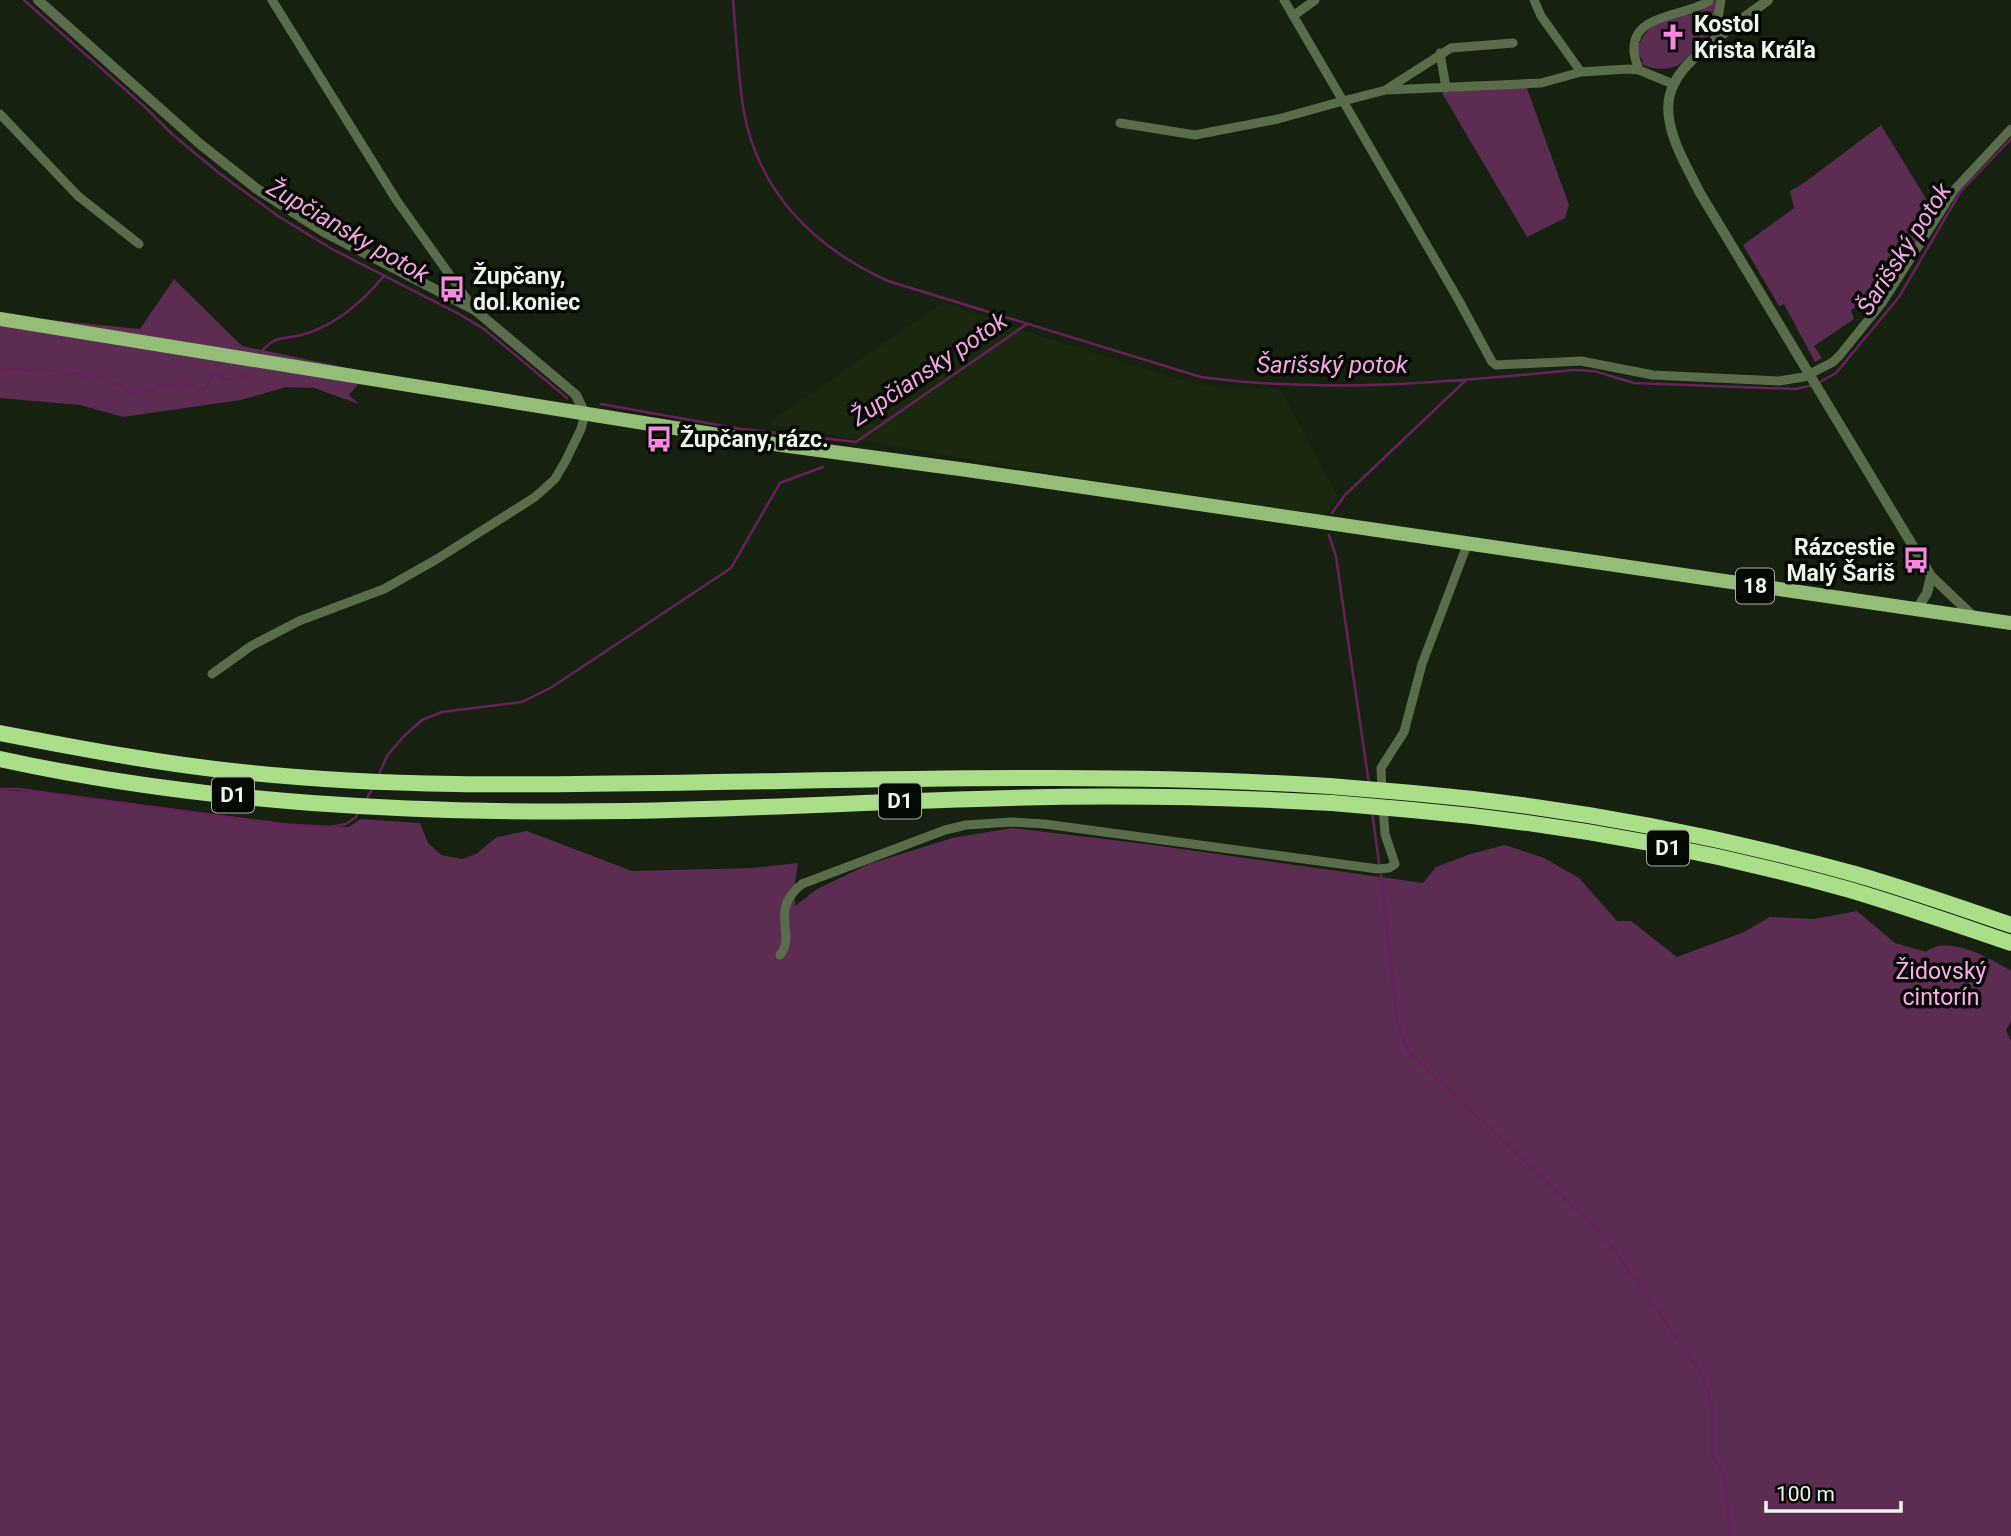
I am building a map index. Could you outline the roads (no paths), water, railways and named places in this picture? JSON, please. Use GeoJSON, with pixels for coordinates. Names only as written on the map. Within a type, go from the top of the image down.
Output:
{"type":"FeatureCollection","features":[{"type":"Feature","properties":{"kind":"highway","name":"D1"},"geometry":{"type":"LineString","coordinates":[[0,733],[150,760],[250,773],[467,784],[1134,778],[1329,786],[1413,793],[1534,807],[1721,841],[1856,875],[2011,925]]}},
{"type":"Feature","properties":{"kind":"highway","name":"D1"},"geometry":{"type":"LineString","coordinates":[[0,760],[87,776],[260,799],[368,807],[626,811],[1056,797],[1249,799],[1469,815],[1575,830],[1717,858],[1852,891],[2011,943]]}},
{"type":"Feature","properties":{"kind":"main road","name":"18"},"geometry":{"type":"LineString","coordinates":[[0,319],[774,444],[2011,623]]}},
{"type":"Feature","properties":{"kind":"street"},"geometry":{"type":"LineString","coordinates":[[38,0],[200,144],[257,189],[324,232],[475,310],[576,396],[585,414],[566,460],[555,478],[535,496],[437,559],[384,589],[299,621],[251,646],[212,674]]}},
{"type":"Feature","properties":{"kind":"street"},"geometry":{"type":"LineString","coordinates":[[272,0],[397,201],[475,310]]}},
{"type":"Feature","properties":{"kind":"street"},"geometry":{"type":"LineString","coordinates":[[1284,0],[1496,365],[1581,361],[1653,375],[1779,382],[1811,376],[1833,362],[1862,329],[1882,303],[1955,190],[2011,129]]}},
{"type":"Feature","properties":{"kind":"street"},"geometry":{"type":"LineString","coordinates":[[1293,16],[1315,0]]}},
{"type":"Feature","properties":{"kind":"street"},"geometry":{"type":"LineString","coordinates":[[1534,0],[1541,16],[1581,72]]}},
{"type":"Feature","properties":{"kind":"street"},"geometry":{"type":"LineString","coordinates":[[1721,0],[1718,18],[1724,34]]}},
{"type":"Feature","properties":{"kind":"street"},"geometry":{"type":"LineString","coordinates":[[1768,0],[1701,53],[1678,75],[1668,107],[1670,125],[1707,205],[1931,576],[1974,617]]}},
{"type":"Feature","properties":{"kind":"street"},"geometry":{"type":"LineString","coordinates":[[1639,70],[1634,48],[1637,36],[1646,26],[1659,17],[1698,9],[1709,1]]}},
{"type":"Feature","properties":{"kind":"street"},"geometry":{"type":"LineString","coordinates":[[1386,90],[1451,48],[1513,44]]}},
{"type":"Feature","properties":{"kind":"street"},"geometry":{"type":"LineString","coordinates":[[1440,53],[1446,88]]}},
{"type":"Feature","properties":{"kind":"street"},"geometry":{"type":"LineString","coordinates":[[1121,123],[1195,135],[1278,119],[1386,90],[1541,83],[1581,72],[1639,70],[1673,84]]}},
{"type":"Feature","properties":{"kind":"street"},"geometry":{"type":"LineString","coordinates":[[0,114],[78,196],[139,244]]}},
{"type":"Feature","properties":{"kind":"street"},"geometry":{"type":"LineString","coordinates":[[780,955],[786,945],[783,915],[785,906],[802,884],[905,843],[965,825],[1012,821],[1045,824],[1378,869],[1389,868],[1395,864],[1385,835],[1381,768],[1404,732],[1423,664],[1467,545]]}},
{"type":"Feature","properties":{"kind":"street"},"geometry":{"type":"LineString","coordinates":[[1917,610],[1927,593],[1931,576]]}},
{"type":"Feature","properties":{"kind":"waterway","name":"Župčiansky potok"},"geometry":{"type":"LineString","coordinates":[[24,0],[219,173],[278,216],[332,249],[484,329],[567,398]]}},
{"type":"Feature","properties":{"kind":"waterway","name":"Šarišský potok"},"geometry":{"type":"LineString","coordinates":[[733,0],[743,107],[750,137],[761,165],[775,190],[813,233],[836,251],[888,281],[1201,377],[1294,385],[1341,385],[1481,379],[1574,370],[1594,371],[1634,383],[1795,389],[1814,385]]}},
{"type":"Feature","properties":{"kind":"waterway","name":"Šarišský potok"},"geometry":{"type":"LineString","coordinates":[[1820,382],[1836,373],[1899,297],[1961,191],[2011,139]]}},
{"type":"Feature","properties":{"kind":"waterway"},"geometry":{"type":"LineString","coordinates":[[259,354],[272,342],[300,336],[340,317],[383,277]]}},
{"type":"Feature","properties":{"kind":"waterway","name":"Župčiansky potok"},"geometry":{"type":"LineString","coordinates":[[601,404],[741,429],[856,442],[1027,324]]}},
{"type":"Feature","properties":{"kind":"waterway"},"geometry":{"type":"LineString","coordinates":[[0,372],[12,369],[102,378],[137,393],[177,382],[203,390],[215,374],[230,380],[240,380],[246,375]]}},
{"type":"Feature","properties":{"kind":"waterway"},"geometry":{"type":"LineString","coordinates":[[1332,513],[1345,495],[1466,380]]}},
{"type":"Feature","properties":{"kind":"waterway"},"geometry":{"type":"LineString","coordinates":[[379,774],[387,756],[422,720],[442,712],[522,702],[552,687],[731,568],[780,483],[823,467]]}},
{"type":"Feature","properties":{"kind":"waterway"},"geometry":{"type":"LineString","coordinates":[[1329,535],[1336,557],[1369,784]]}},
{"type":"Feature","properties":{"kind":"waterway"},"geometry":{"type":"LineString","coordinates":[[366,800],[373,787]]}},
{"type":"Feature","properties":{"kind":"waterway"},"geometry":{"type":"LineString","coordinates":[[0,789],[18,789],[278,824],[330,827],[346,824],[356,817],[359,811]]}},
{"type":"Feature","properties":{"kind":"waterway"},"geometry":{"type":"LineString","coordinates":[[1372,811],[1379,863]]}},
{"type":"Feature","properties":{"kind":"waterway"},"geometry":{"type":"LineString","coordinates":[[1381,875],[1397,1019],[1408,1051],[1601,1233]]}},
{"type":"Feature","properties":{"kind":"waterway"},"geometry":{"type":"LineString","coordinates":[[1606,1239],[1705,1381],[1712,1406],[1712,1454],[1725,1477],[1730,1536]]}},
{"type":"Feature","properties":{"kind":"place","name":"Kostol Krista Kráľa"},"geometry":{"type":"Point","coordinates":[1673,37]}},
{"type":"Feature","properties":{"kind":"place","name":"Župčany, dol.koniec"},"geometry":{"type":"Point","coordinates":[452,289]}},
{"type":"Feature","properties":{"kind":"place","name":"Župčany, rázc."},"geometry":{"type":"Point","coordinates":[659,439]}},
{"type":"Feature","properties":{"kind":"place","name":"Rázcestie Malý Šariš"},"geometry":{"type":"Point","coordinates":[1916,560]}},
{"type":"Feature","properties":{"kind":"park label","name":"Židovský cintorín"},"geometry":{"type":"Point","coordinates":[1941,984]}}]}
